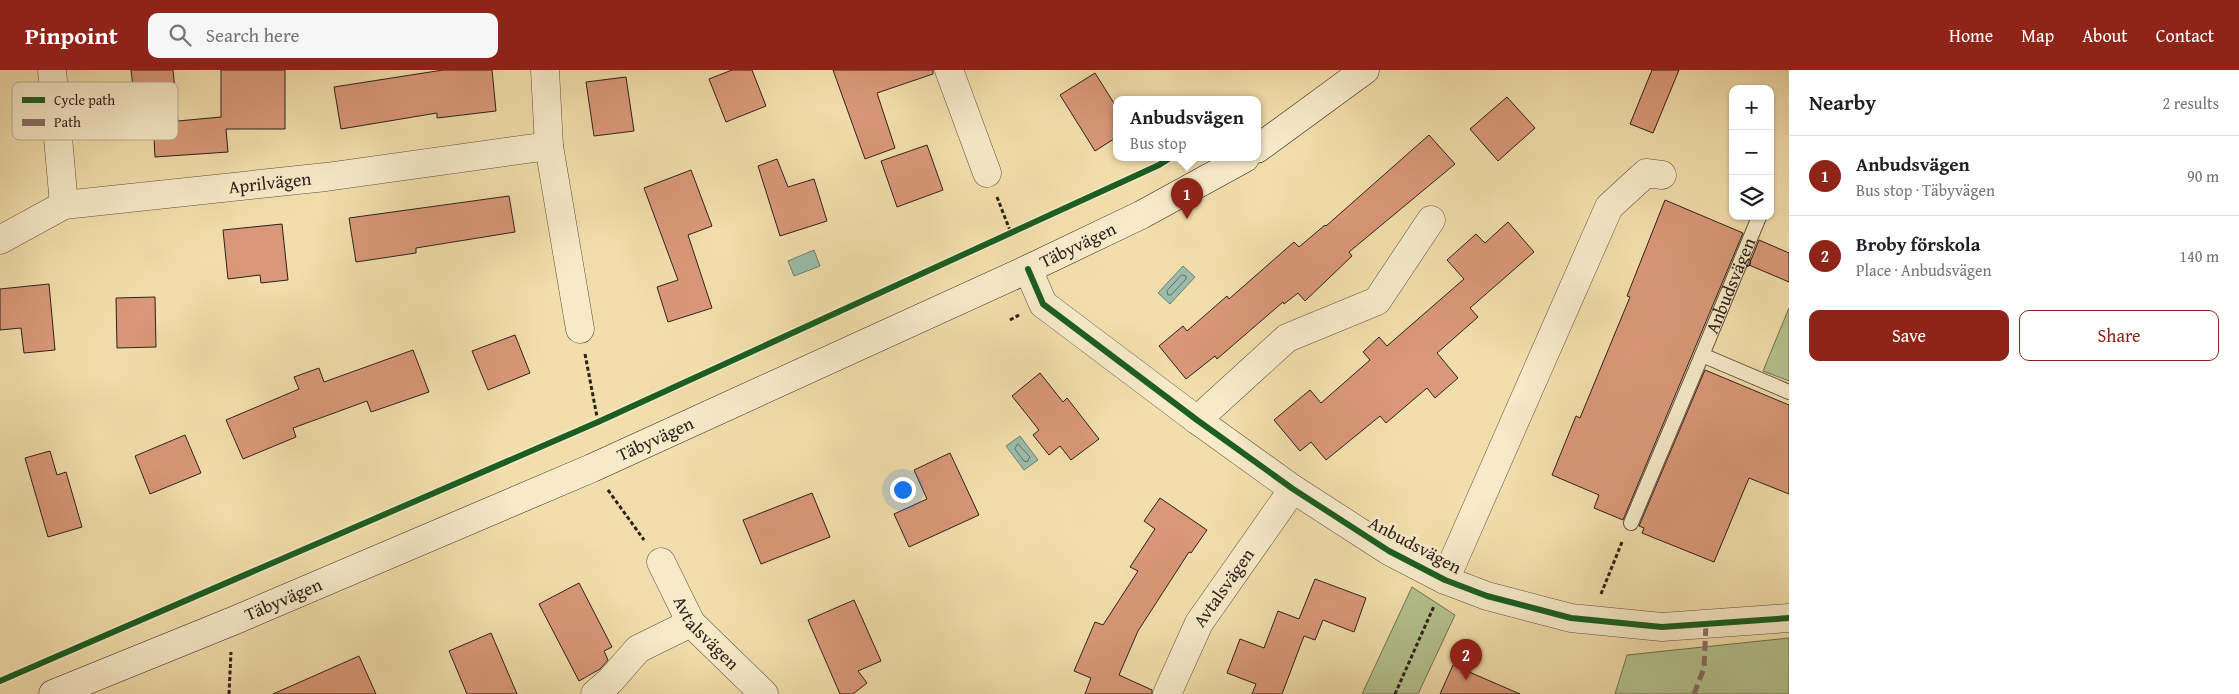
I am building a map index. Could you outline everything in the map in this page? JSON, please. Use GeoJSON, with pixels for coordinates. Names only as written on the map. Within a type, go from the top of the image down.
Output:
{"type":"FeatureCollection","features":[{"type":"Feature","properties":{"kind":"street"},"geometry":{"type":"LineString","coordinates":[[545,70],[548,146],[580,329]]}},
{"type":"Feature","properties":{"kind":"street"},"geometry":{"type":"LineString","coordinates":[[949,70],[987,173]]}},
{"type":"Feature","properties":{"kind":"street"},"geometry":{"type":"LineString","coordinates":[[1261,146],[1365,70]]}},
{"type":"Feature","properties":{"kind":"street"},"geometry":{"type":"LineString","coordinates":[[58,140],[64,205]]}},
{"type":"Feature","properties":{"kind":"street","name":"Aprilvägen"},"geometry":{"type":"LineString","coordinates":[[0,240],[64,205],[326,177],[548,146]]}},
{"type":"Feature","properties":{"kind":"street","name":"Täbyvägen"},"geometry":{"type":"LineString","coordinates":[[53,694],[233,621],[592,468],[1028,269],[1141,215],[1240,161]]}},
{"type":"Feature","properties":{"kind":"street","name":"Anbudsvägen"},"geometry":{"type":"LineString","coordinates":[[1445,580],[1609,206],[1646,173],[1662,175]]}},
{"type":"Feature","properties":{"kind":"street"},"geometry":{"type":"LineString","coordinates":[[1197,420],[1287,338],[1377,301],[1431,220]]}},
{"type":"Feature","properties":{"kind":"street","name":"Anbudsvägen"},"geometry":{"type":"LineString","coordinates":[[1028,269],[1043,304],[1197,420],[1293,489],[1389,552],[1445,580],[1487,596],[1571,618],[1589,620],[1662,627],[1789,618]]}},
{"type":"Feature","properties":{"kind":"street","name":"Avtalsvägen"},"geometry":{"type":"LineString","coordinates":[[1167,694],[1199,623],[1293,489]]}},
{"type":"Feature","properties":{"kind":"street","name":"Avtalsvägen"},"geometry":{"type":"LineString","coordinates":[[661,562],[691,623],[764,694]]}},
{"type":"Feature","properties":{"kind":"street"},"geometry":{"type":"LineString","coordinates":[[595,694],[611,680],[638,649],[691,623]]}},
{"type":"Feature","properties":{"kind":"lane","name":"Anbudsvägen"},"geometry":{"type":"LineString","coordinates":[[1630,523],[1758,220]]}},
{"type":"Feature","properties":{"kind":"lane","name":"Anbudsvägen"},"geometry":{"type":"LineString","coordinates":[[1702,355],[1789,392]]}},
{"type":"Feature","properties":{"kind":"path"},"geometry":{"type":"LineString","coordinates":[[987,173],[1011,233]]}},
{"type":"Feature","properties":{"kind":"path"},"geometry":{"type":"LineString","coordinates":[[1002,237],[1019,229]]}},
{"type":"Feature","properties":{"kind":"path"},"geometry":{"type":"LineString","coordinates":[[580,329],[598,422]]}},
{"type":"Feature","properties":{"kind":"path"},"geometry":{"type":"LineString","coordinates":[[589,426],[607,418]]}},
{"type":"Feature","properties":{"kind":"path"},"geometry":{"type":"LineString","coordinates":[[592,468],[661,562]]}},
{"type":"Feature","properties":{"kind":"path"},"geometry":{"type":"LineString","coordinates":[[1589,620],[1630,523]]}},
{"type":"Feature","properties":{"kind":"path"},"geometry":{"type":"LineString","coordinates":[[1395,694],[1445,580]]}},
{"type":"Feature","properties":{"kind":"path"},"geometry":{"type":"LineString","coordinates":[[229,694],[233,621]]}},
{"type":"Feature","properties":{"kind":"green space"},"geometry":{"type":"Polygon","coordinates":[[[1789,308],[1789,381],[1763,371],[1789,308]]]}},
{"type":"Feature","properties":{"kind":"green space"},"geometry":{"type":"Polygon","coordinates":[[[1412,587],[1455,615],[1418,694],[1362,694],[1412,587]]]}},
{"type":"Feature","properties":{"kind":"green space"},"geometry":{"type":"Polygon","coordinates":[[[1789,638],[1789,694],[1615,694],[1627,655],[1789,638]]]}},
{"type":"Feature","properties":{"kind":"water"},"geometry":{"type":"Polygon","coordinates":[[[814,250],[820,266],[794,276],[788,261],[814,250]]]}},
{"type":"Feature","properties":{"kind":"water"},"geometry":{"type":"Polygon","coordinates":[[[1183,266],[1195,277],[1170,304],[1158,293],[1183,266]]]}},
{"type":"Feature","properties":{"kind":"water"},"geometry":{"type":"Polygon","coordinates":[[[1020,436],[1038,460],[1024,470],[1006,446],[1020,436]]]}},
{"type":"Feature","properties":{"kind":"building"},"geometry":{"type":"Polygon","coordinates":[[[131,70],[173,70],[174,82],[132,82],[131,70]]]}},
{"type":"Feature","properties":{"kind":"building"},"geometry":{"type":"Polygon","coordinates":[[[221,70],[285,70],[285,129],[226,129],[228,152],[155,157],[154,140],[178,140],[178,121],[221,117],[221,70]]]}},
{"type":"Feature","properties":{"kind":"building"},"geometry":{"type":"Polygon","coordinates":[[[443,70],[492,70],[496,111],[437,118],[437,113],[341,129],[334,87],[443,70]]]}},
{"type":"Feature","properties":{"kind":"building"},"geometry":{"type":"Polygon","coordinates":[[[732,70],[752,70],[766,106],[726,122],[709,79],[732,70]]]}},
{"type":"Feature","properties":{"kind":"building"},"geometry":{"type":"Polygon","coordinates":[[[833,70],[933,70],[933,74],[877,93],[895,148],[865,159],[833,70]]]}},
{"type":"Feature","properties":{"kind":"building"},"geometry":{"type":"Polygon","coordinates":[[[1652,70],[1679,70],[1653,133],[1630,124],[1652,70]]]}},
{"type":"Feature","properties":{"kind":"building"},"geometry":{"type":"Polygon","coordinates":[[[1095,73],[1113,102],[1113,140],[1095,151],[1060,95],[1095,73]]]}},
{"type":"Feature","properties":{"kind":"building"},"geometry":{"type":"Polygon","coordinates":[[[626,77],[634,131],[594,136],[586,82],[626,77]]]}},
{"type":"Feature","properties":{"kind":"building"},"geometry":{"type":"Polygon","coordinates":[[[1507,97],[1535,128],[1498,161],[1470,129],[1507,97]]]}},
{"type":"Feature","properties":{"kind":"building"},"geometry":{"type":"Polygon","coordinates":[[[1429,135],[1455,164],[1349,252],[1352,256],[1305,301],[1298,293],[1284,304],[1283,302],[1217,359],[1215,356],[1186,379],[1159,346],[1183,326],[1187,331],[1227,296],[1229,299],[1294,242],[1299,247],[1326,226],[1429,135]]]}},
{"type":"Feature","properties":{"kind":"building"},"geometry":{"type":"Polygon","coordinates":[[[927,145],[943,190],[897,207],[881,161],[927,145]]]}},
{"type":"Feature","properties":{"kind":"building"},"geometry":{"type":"Polygon","coordinates":[[[777,159],[788,187],[814,179],[827,221],[780,236],[758,166],[777,159]]]}},
{"type":"Feature","properties":{"kind":"building"},"geometry":{"type":"Polygon","coordinates":[[[691,170],[712,226],[688,235],[712,308],[668,322],[657,287],[678,280],[644,188],[691,170]]]}},
{"type":"Feature","properties":{"kind":"building"},"geometry":{"type":"Polygon","coordinates":[[[509,196],[515,232],[416,248],[416,253],[356,262],[349,218],[509,196]]]}},
{"type":"Feature","properties":{"kind":"building"},"geometry":{"type":"Polygon","coordinates":[[[1665,200],[1743,233],[1623,520],[1594,508],[1599,495],[1552,475],[1576,416],[1580,418],[1630,297],[1627,296],[1665,200]]]}},
{"type":"Feature","properties":{"kind":"building"},"geometry":{"type":"Polygon","coordinates":[[[1508,222],[1534,252],[1470,308],[1478,317],[1437,353],[1458,378],[1435,398],[1427,388],[1386,423],[1380,416],[1326,460],[1311,442],[1300,451],[1274,420],[1310,390],[1321,403],[1370,360],[1363,352],[1379,337],[1387,346],[1464,279],[1447,260],[1476,234],[1485,243],[1508,222]]]}},
{"type":"Feature","properties":{"kind":"building"},"geometry":{"type":"Polygon","coordinates":[[[282,224],[288,280],[261,283],[260,275],[228,279],[223,230],[282,224]]]}},
{"type":"Feature","properties":{"kind":"building"},"geometry":{"type":"Polygon","coordinates":[[[1759,240],[1789,253],[1789,282],[1749,265],[1759,240]]]}},
{"type":"Feature","properties":{"kind":"building"},"geometry":{"type":"Polygon","coordinates":[[[49,284],[55,350],[24,353],[21,328],[0,330],[0,289],[49,284]]]}},
{"type":"Feature","properties":{"kind":"building"},"geometry":{"type":"Polygon","coordinates":[[[155,297],[156,347],[117,348],[116,298],[155,297]]]}},
{"type":"Feature","properties":{"kind":"building"},"geometry":{"type":"Polygon","coordinates":[[[515,335],[530,373],[488,390],[472,351],[515,335]]]}},
{"type":"Feature","properties":{"kind":"building"},"geometry":{"type":"Polygon","coordinates":[[[413,350],[429,392],[371,412],[367,401],[293,428],[296,437],[243,459],[226,420],[299,389],[294,377],[319,368],[324,382],[413,350]]]}},
{"type":"Feature","properties":{"kind":"building"},"geometry":{"type":"Polygon","coordinates":[[[1705,370],[1789,405],[1789,494],[1749,478],[1714,562],[1642,533],[1644,528],[1639,526],[1705,370]]]}},
{"type":"Feature","properties":{"kind":"building"},"geometry":{"type":"Polygon","coordinates":[[[1040,373],[1063,402],[1067,398],[1099,439],[1071,460],[1060,446],[1049,455],[1033,435],[1039,430],[1012,396],[1040,373]]]}},
{"type":"Feature","properties":{"kind":"building"},"geometry":{"type":"Polygon","coordinates":[[[185,435],[201,473],[150,494],[135,456],[185,435]]]}},
{"type":"Feature","properties":{"kind":"building"},"geometry":{"type":"Polygon","coordinates":[[[50,451],[57,475],[66,472],[82,527],[48,537],[25,458],[50,451]]]}},
{"type":"Feature","properties":{"kind":"building"},"geometry":{"type":"Polygon","coordinates":[[[950,453],[979,515],[909,547],[894,514],[927,499],[914,470],[950,453]]]}},
{"type":"Feature","properties":{"kind":"building"},"geometry":{"type":"Polygon","coordinates":[[[812,493],[830,537],[761,564],[743,520],[812,493]]]}},
{"type":"Feature","properties":{"kind":"building"},"geometry":{"type":"Polygon","coordinates":[[[1160,498],[1207,530],[1191,553],[1189,552],[1138,631],[1119,675],[1152,690],[1152,694],[1085,694],[1091,678],[1074,671],[1095,622],[1103,625],[1138,571],[1130,567],[1155,529],[1144,521],[1160,498]]]}},
{"type":"Feature","properties":{"kind":"building"},"geometry":{"type":"Polygon","coordinates":[[[1315,579],[1366,598],[1354,632],[1323,620],[1315,640],[1304,636],[1282,694],[1252,694],[1256,684],[1227,673],[1240,639],[1264,648],[1278,611],[1299,619],[1315,579]]]}},
{"type":"Feature","properties":{"kind":"building"},"geometry":{"type":"Polygon","coordinates":[[[579,583],[612,647],[604,651],[608,660],[600,669],[579,681],[539,604],[579,583]]]}},
{"type":"Feature","properties":{"kind":"building"},"geometry":{"type":"Polygon","coordinates":[[[854,600],[881,661],[858,671],[867,683],[853,694],[840,694],[808,620],[854,600]]]}},
{"type":"Feature","properties":{"kind":"building"},"geometry":{"type":"Polygon","coordinates":[[[491,633],[517,694],[467,694],[449,651],[491,633]]]}},
{"type":"Feature","properties":{"kind":"building"},"geometry":{"type":"Polygon","coordinates":[[[359,656],[376,694],[273,694],[359,656]]]}},
{"type":"Feature","properties":{"kind":"building"},"geometry":{"type":"Polygon","coordinates":[[[1453,665],[1520,694],[1440,694],[1453,665]]]}},
{"type":"Feature","properties":{"kind":"marked path"},"geometry":{"type":"LineString","coordinates":[[1694,694],[1704,668],[1706,624]]}},
{"type":"Feature","properties":{"kind":"cycle path"},"geometry":{"type":"LineString","coordinates":[[0,681],[598,422],[1165,161]]}},
{"type":"Feature","properties":{"kind":"cycle path"},"geometry":{"type":"LineString","coordinates":[[1028,269],[1043,304],[1197,420],[1293,489],[1389,551],[1445,580],[1487,596],[1571,618],[1662,627],[1789,618]]}},
{"type":"Feature","properties":{"kind":"place","name":"Anbudsvägen"},"geometry":{"type":"Point","coordinates":[1187,219]}},
{"type":"Feature","properties":{"kind":"place","name":"Broby förskola"},"geometry":{"type":"Point","coordinates":[1466,680]}}]}
